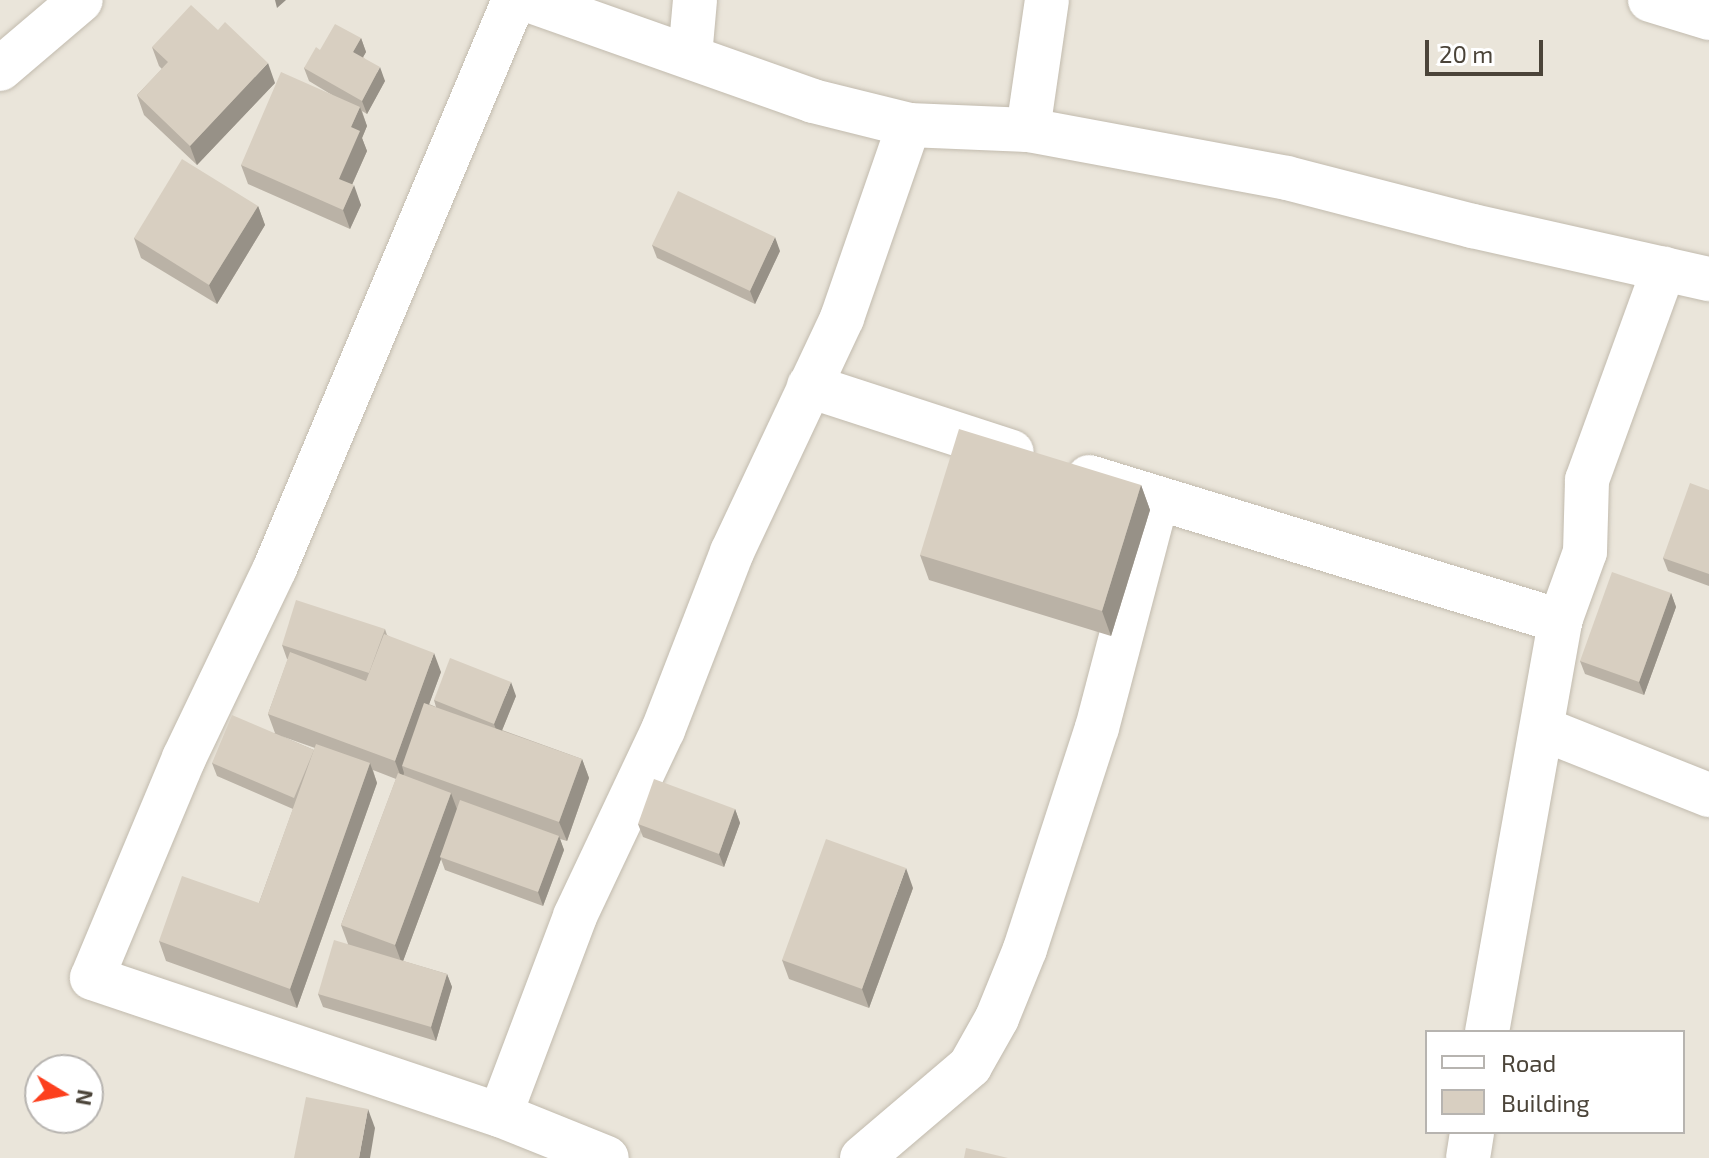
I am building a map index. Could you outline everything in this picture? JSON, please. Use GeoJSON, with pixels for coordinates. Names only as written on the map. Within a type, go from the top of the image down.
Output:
{"type":"FeatureCollection","features":[{"type":"Feature","properties":{"kind":"street"},"geometry":{"type":"LineString","coordinates":[[0,69],[81,0]]}},
{"type":"Feature","properties":{"kind":"street"},"geometry":{"type":"LineString","coordinates":[[514,0],[275,568],[184,758],[92,978],[500,1115],[607,1158]]}},
{"type":"Feature","properties":{"kind":"street"},"geometry":{"type":"LineString","coordinates":[[528,0],[813,101],[909,125],[1028,130],[1287,178],[1473,226],[1709,279]]}},
{"type":"Feature","properties":{"kind":"street"},"geometry":{"type":"LineString","coordinates":[[690,56],[695,0]]}},
{"type":"Feature","properties":{"kind":"street"},"geometry":{"type":"LineString","coordinates":[[1028,130],[1047,0]]}},
{"type":"Feature","properties":{"kind":"street"},"geometry":{"type":"LineString","coordinates":[[1650,0],[1709,18]]}},
{"type":"Feature","properties":{"kind":"street"},"geometry":{"type":"LineString","coordinates":[[500,1115],[575,916],[663,730],[732,552],[865,260],[909,125]]}},
{"type":"Feature","properties":{"kind":"street"},"geometry":{"type":"LineString","coordinates":[[1487,1030],[1560,621],[1585,552],[1587,480],[1664,269]]}},
{"type":"Feature","properties":{"kind":"street"},"geometry":{"type":"LineString","coordinates":[[809,386],[1157,499],[1560,621]]}},
{"type":"Feature","properties":{"kind":"street"},"geometry":{"type":"LineString","coordinates":[[862,1158],[970,1066],[997,1018],[1025,949],[1097,728],[1157,499]]}},
{"type":"Feature","properties":{"kind":"street"},"geometry":{"type":"LineString","coordinates":[[1543,729],[1709,795]]}},
{"type":"Feature","properties":{"kind":"street"},"geometry":{"type":"LineString","coordinates":[[1468,1158],[1472,1134]]}},
{"type":"Feature","properties":{"kind":"shaded area"},"geometry":{"type":"Polygon","coordinates":[[[0,0],[1709,0],[1709,1158],[0,1158],[0,0]]]}},
{"type":"Feature","properties":{"kind":"building"},"geometry":{"type":"Polygon","coordinates":[[[191,5],[218,30],[225,22],[268,63],[190,146],[137,95],[168,62],[152,47],[191,5]]]}},
{"type":"Feature","properties":{"kind":"building"},"geometry":{"type":"Polygon","coordinates":[[[335,24],[361,38],[353,52],[380,67],[362,101],[304,68],[316,47],[320,50],[335,24]]]}},
{"type":"Feature","properties":{"kind":"building"},"geometry":{"type":"Polygon","coordinates":[[[281,72],[360,107],[351,127],[360,131],[339,179],[354,185],[343,210],[241,165],[281,72]]]}},
{"type":"Feature","properties":{"kind":"building"},"geometry":{"type":"Polygon","coordinates":[[[182,159],[258,206],[209,285],[134,238],[182,159]]]}},
{"type":"Feature","properties":{"kind":"building"},"geometry":{"type":"Polygon","coordinates":[[[678,191],[775,237],[750,291],[652,245],[678,191]]]}},
{"type":"Feature","properties":{"kind":"building"},"geometry":{"type":"Polygon","coordinates":[[[959,429],[1141,485],[1102,611],[920,555],[959,429]]]}},
{"type":"Feature","properties":{"kind":"building"},"geometry":{"type":"Polygon","coordinates":[[[1690,483],[1709,490],[1709,574],[1663,558],[1690,483]]]}},
{"type":"Feature","properties":{"kind":"building"},"geometry":{"type":"Polygon","coordinates":[[[1612,572],[1671,593],[1639,682],[1580,661],[1612,572]]]}},
{"type":"Feature","properties":{"kind":"building"},"geometry":{"type":"Polygon","coordinates":[[[296,600],[385,629],[369,673],[282,645],[296,600]]]}},
{"type":"Feature","properties":{"kind":"building"},"geometry":{"type":"Polygon","coordinates":[[[384,634],[434,653],[395,761],[268,714],[290,652],[366,681],[384,634]]]}},
{"type":"Feature","properties":{"kind":"building"},"geometry":{"type":"Polygon","coordinates":[[[450,658],[511,682],[494,724],[434,700],[450,658]]]}},
{"type":"Feature","properties":{"kind":"building"},"geometry":{"type":"Polygon","coordinates":[[[424,703],[582,759],[559,822],[402,766],[424,703]]]}},
{"type":"Feature","properties":{"kind":"building"},"geometry":{"type":"Polygon","coordinates":[[[232,715],[314,750],[294,798],[212,763],[232,715]]]}},
{"type":"Feature","properties":{"kind":"building"},"geometry":{"type":"Polygon","coordinates":[[[316,744],[370,763],[290,989],[159,941],[182,876],[259,903],[316,744]]]}},
{"type":"Feature","properties":{"kind":"building"},"geometry":{"type":"Polygon","coordinates":[[[398,773],[451,793],[395,945],[341,925],[398,773]]]}},
{"type":"Feature","properties":{"kind":"building"},"geometry":{"type":"Polygon","coordinates":[[[654,779],[735,809],[719,854],[638,824],[654,779]]]}},
{"type":"Feature","properties":{"kind":"building"},"geometry":{"type":"Polygon","coordinates":[[[460,800],[559,836],[538,892],[440,857],[460,800]]]}},
{"type":"Feature","properties":{"kind":"building"},"geometry":{"type":"Polygon","coordinates":[[[826,839],[906,868],[862,989],[782,960],[826,839]]]}},
{"type":"Feature","properties":{"kind":"building"},"geometry":{"type":"Polygon","coordinates":[[[334,940],[447,974],[431,1027],[318,994],[334,940]]]}},
{"type":"Feature","properties":{"kind":"building"},"geometry":{"type":"Polygon","coordinates":[[[306,1097],[368,1109],[359,1158],[294,1158],[306,1097]]]}},
{"type":"Feature","properties":{"kind":"building"},"geometry":{"type":"Polygon","coordinates":[[[966,1148],[1008,1158],[964,1158],[966,1148]]]}}]}
